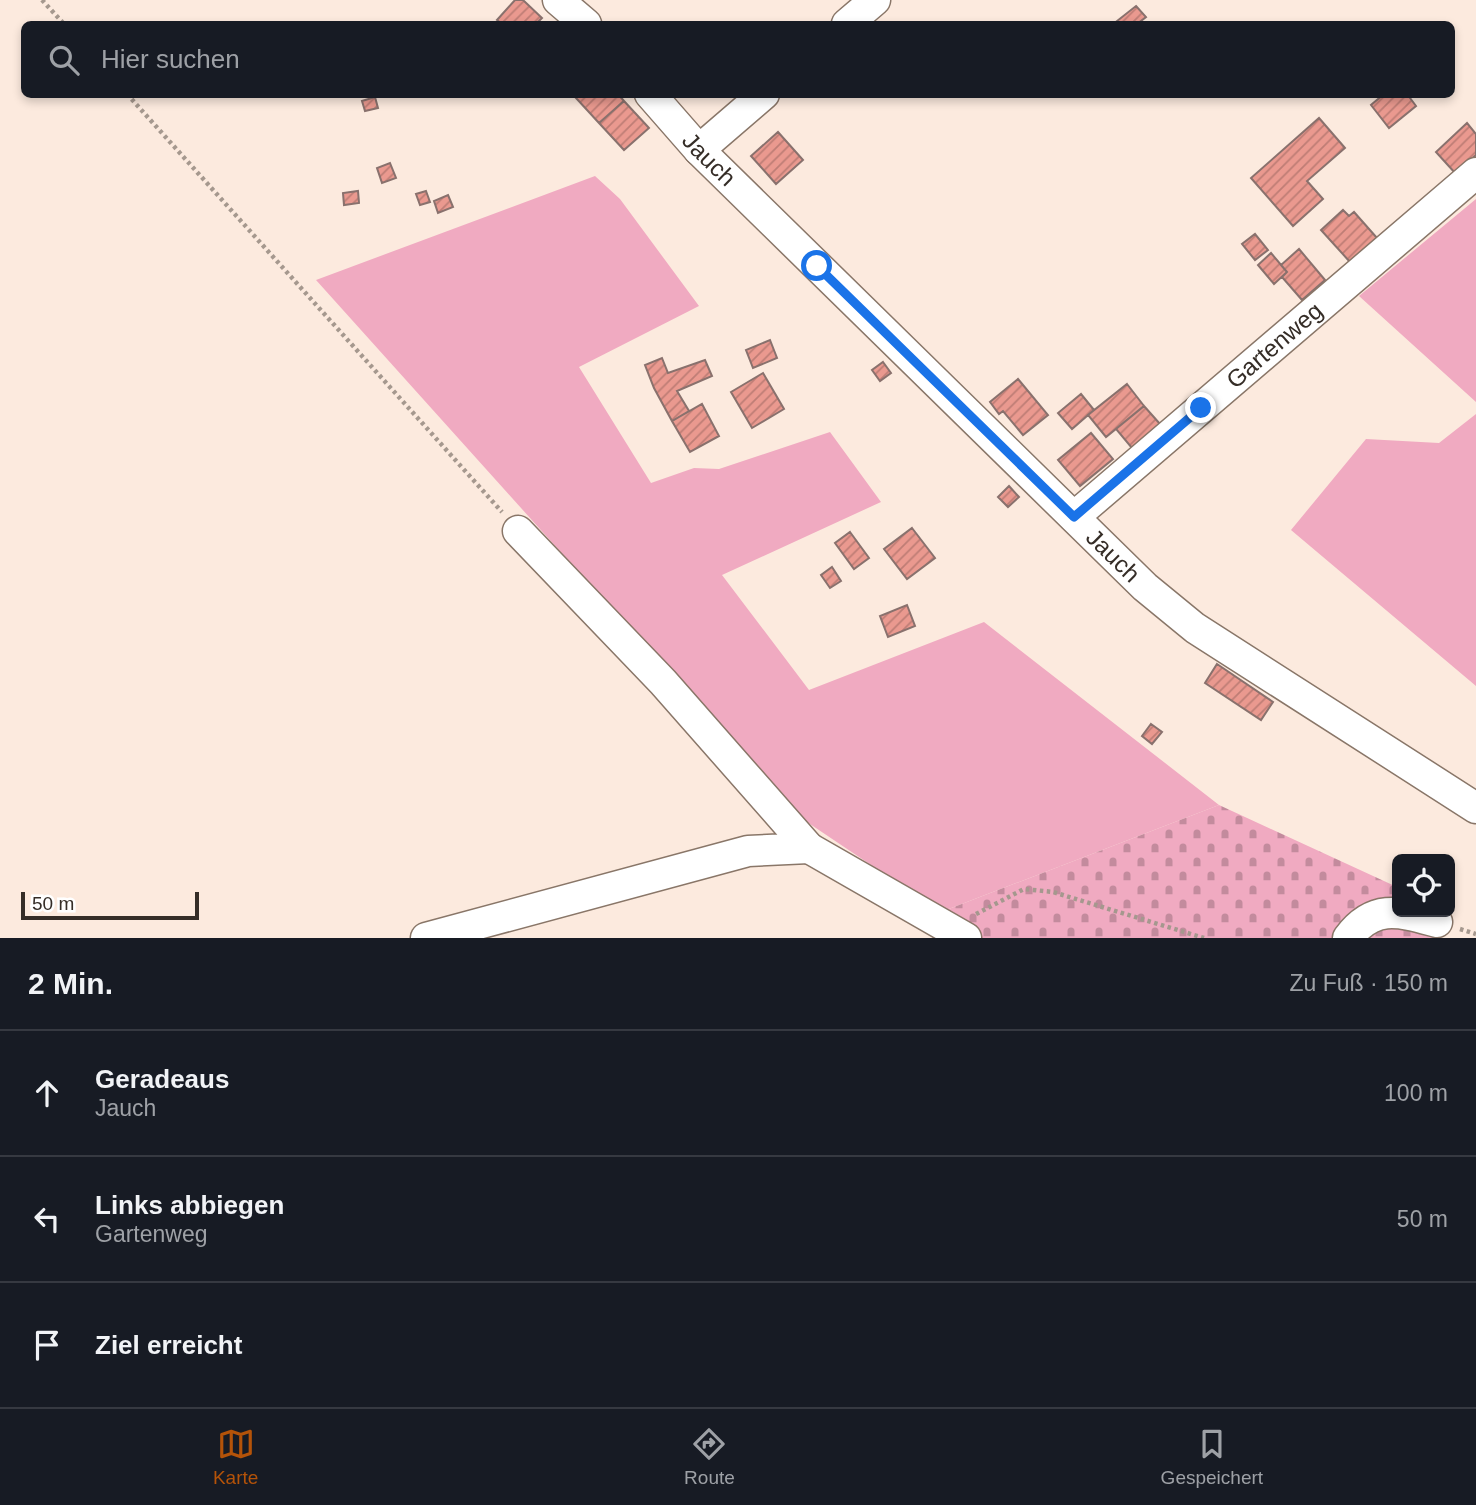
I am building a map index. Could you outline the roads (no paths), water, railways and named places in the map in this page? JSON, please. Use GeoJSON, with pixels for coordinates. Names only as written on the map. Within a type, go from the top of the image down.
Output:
{"type":"FeatureCollection","features":[{"type":"Feature","properties":{"kind":"street"},"geometry":{"type":"LineString","coordinates":[[558,0],[582,21]]}},
{"type":"Feature","properties":{"kind":"street"},"geometry":{"type":"LineString","coordinates":[[850,21],[875,0]]}},
{"type":"Feature","properties":{"kind":"street","name":"Jauch"},"geometry":{"type":"LineString","coordinates":[[654,98],[699,150],[1145,587],[1195,628],[1476,808]]}},
{"type":"Feature","properties":{"kind":"street"},"geometry":{"type":"LineString","coordinates":[[699,150],[759,98]]}},
{"type":"Feature","properties":{"kind":"street","name":"Gartenweg"},"geometry":{"type":"LineString","coordinates":[[1074,517],[1476,173]]}},
{"type":"Feature","properties":{"kind":"street"},"geometry":{"type":"LineString","coordinates":[[519,531],[663,682],[809,848],[957,933]]}},
{"type":"Feature","properties":{"kind":"street"},"geometry":{"type":"LineString","coordinates":[[426,938],[748,851],[809,848]]}},
{"type":"Feature","properties":{"kind":"street"},"geometry":{"type":"LineString","coordinates":[[1348,938],[1360,923],[1379,913],[1406,914],[1437,922]]}}]}
